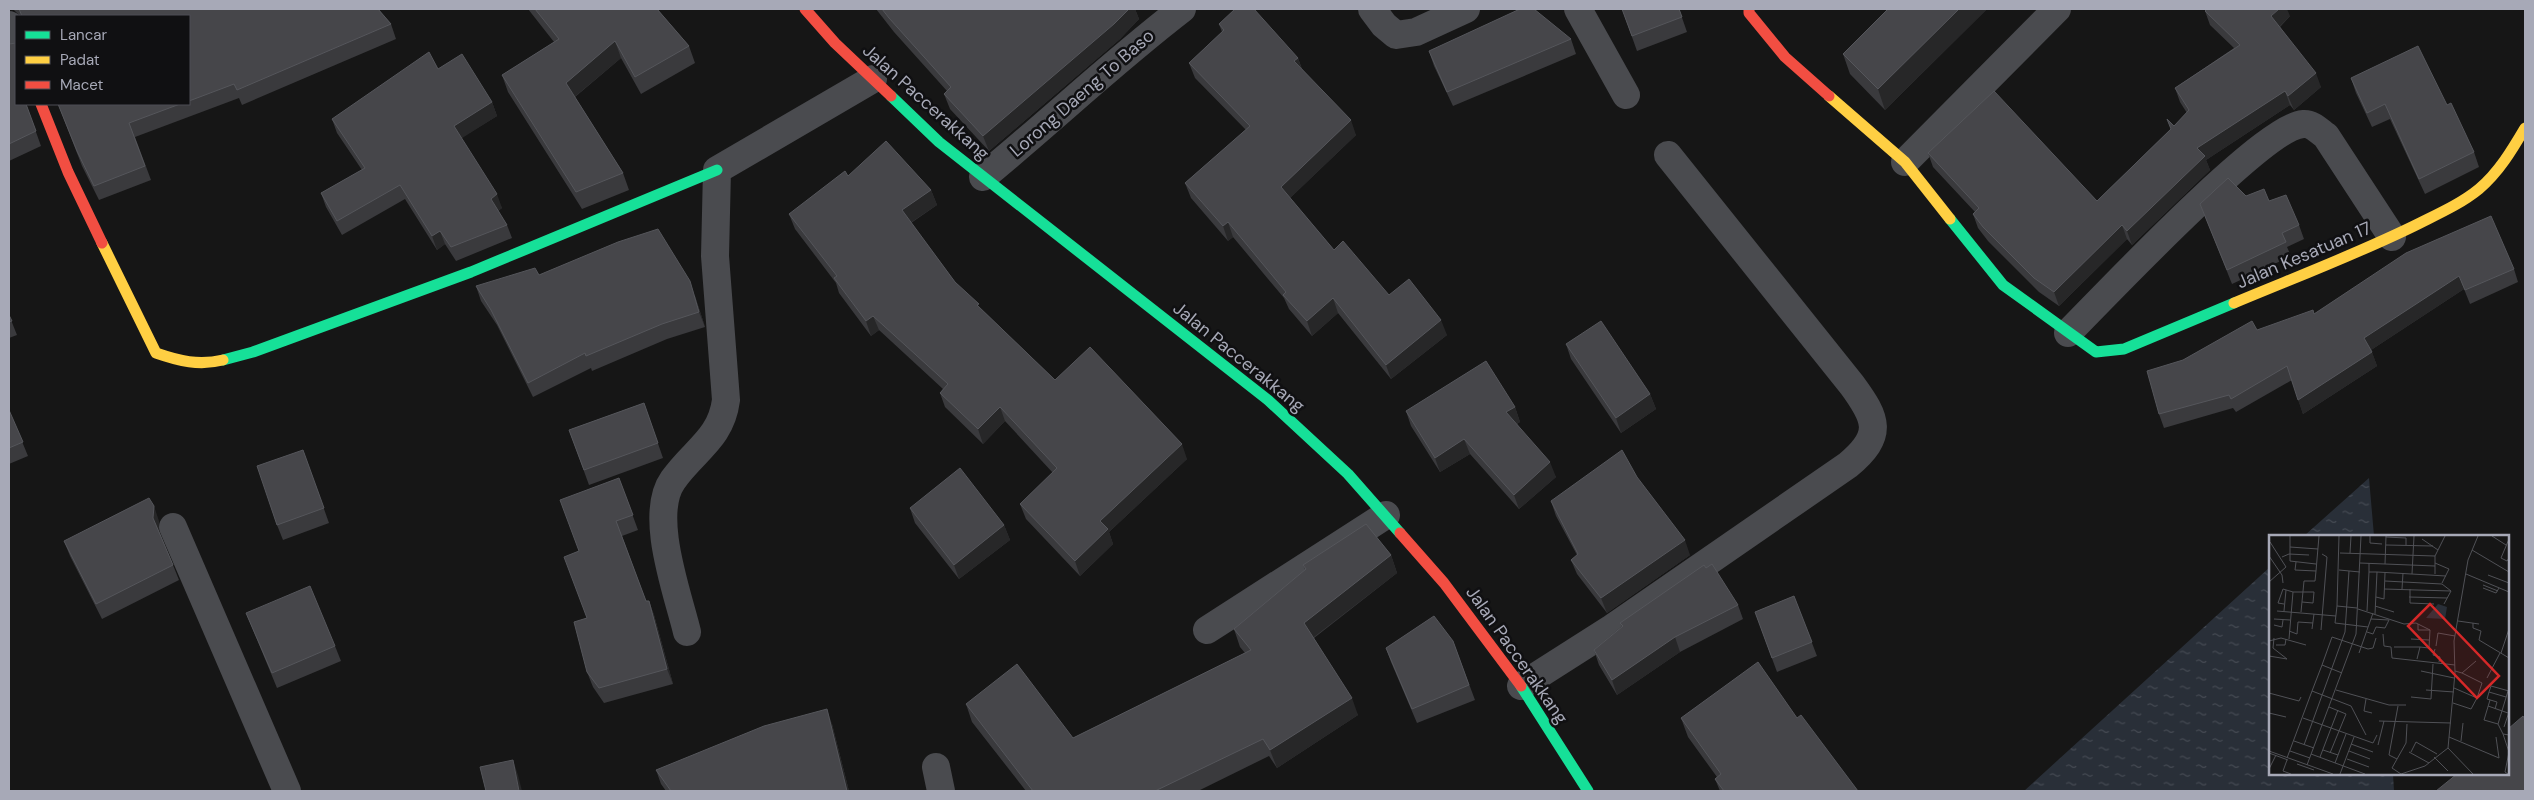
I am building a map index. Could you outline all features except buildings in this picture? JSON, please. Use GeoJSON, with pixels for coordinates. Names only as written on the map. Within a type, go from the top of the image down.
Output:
{"type":"FeatureCollection","features":[{"type":"Feature","properties":{"kind":"street","name":"Jalan Paccerakkang"},"geometry":{"type":"LineString","coordinates":[[805,9],[873,79],[939,142],[1268,400],[1348,474],[1444,583],[1521,686],[1588,791]]}},
{"type":"Feature","properties":{"kind":"street","name":"Lorong Daeng To Baso"},"geometry":{"type":"LineString","coordinates":[[983,178],[1055,117],[1123,54],[1182,9]]}},
{"type":"Feature","properties":{"kind":"street"},"geometry":{"type":"LineString","coordinates":[[1372,9],[1384,25],[1396,35],[1416,32],[1466,9]]}},
{"type":"Feature","properties":{"kind":"street"},"geometry":{"type":"LineString","coordinates":[[1578,9],[1626,95]]}},
{"type":"Feature","properties":{"kind":"street","name":"Jalan Kesatuan 17"},"geometry":{"type":"LineString","coordinates":[[1749,9],[1749,13],[1785,57],[1905,162],[2003,285],[2096,352],[2124,349],[2392,237],[2479,189],[2507,158],[2525,128]]}},
{"type":"Feature","properties":{"kind":"street"},"geometry":{"type":"LineString","coordinates":[[1905,162],[2057,9]]}},
{"type":"Feature","properties":{"kind":"street"},"geometry":{"type":"LineString","coordinates":[[9,25],[15,40]]}},
{"type":"Feature","properties":{"kind":"street"},"geometry":{"type":"LineString","coordinates":[[41,105],[68,172],[156,353],[180,362],[210,363],[253,352],[471,272],[716,170],[873,79]]}},
{"type":"Feature","properties":{"kind":"street"},"geometry":{"type":"LineString","coordinates":[[2068,333],[2203,199],[2260,147],[2290,128],[2304,124],[2315,127],[2326,136],[2392,237]]}},
{"type":"Feature","properties":{"kind":"street"},"geometry":{"type":"LineString","coordinates":[[1521,686],[1612,628],[1848,465],[1868,446],[1873,435],[1874,423],[1865,403],[1852,385],[1668,156]]}},
{"type":"Feature","properties":{"kind":"street"},"geometry":{"type":"LineString","coordinates":[[687,632],[665,536],[663,500],[672,481],[712,437],[724,412],[726,400],[714,233],[716,170]]}},
{"type":"Feature","properties":{"kind":"street"},"geometry":{"type":"LineString","coordinates":[[1207,630],[1386,515]]}},
{"type":"Feature","properties":{"kind":"street"},"geometry":{"type":"LineString","coordinates":[[173,527],[287,791]]}},
{"type":"Feature","properties":{"kind":"water"},"geometry":{"type":"Polygon","coordinates":[[[2369,478],[2374,535],[2305,535],[2369,478]]]}},
{"type":"Feature","properties":{"kind":"water"},"geometry":{"type":"Polygon","coordinates":[[[2269,568],[2269,775],[2393,775],[2394,791],[2024,791],[2269,568]]]}},
{"type":"Feature","properties":{"kind":"traffic: fast"},"geometry":{"type":"LineString","coordinates":[[891,96],[939,142],[1268,400],[1348,474],[1400,533]]}},
{"type":"Feature","properties":{"kind":"traffic: fast"},"geometry":{"type":"LineString","coordinates":[[223,360],[253,352],[471,272],[717,170]]}},
{"type":"Feature","properties":{"kind":"traffic: fast"},"geometry":{"type":"LineString","coordinates":[[1950,219],[2003,285],[2096,352],[2124,349],[2234,303]]}},
{"type":"Feature","properties":{"kind":"traffic: fast"},"geometry":{"type":"LineString","coordinates":[[1521,686],[1588,791]]}},
{"type":"Feature","properties":{"kind":"traffic: slow"},"geometry":{"type":"LineString","coordinates":[[1829,96],[1905,162],[1950,219]]}},
{"type":"Feature","properties":{"kind":"traffic: slow"},"geometry":{"type":"LineString","coordinates":[[2234,303],[2374,245],[2458,203],[2479,189],[2493,175],[2525,128]]}},
{"type":"Feature","properties":{"kind":"traffic: slow"},"geometry":{"type":"LineString","coordinates":[[102,243],[156,353],[197,363],[223,360]]}},
{"type":"Feature","properties":{"kind":"traffic: jam"},"geometry":{"type":"LineString","coordinates":[[805,9],[835,43],[891,96]]}},
{"type":"Feature","properties":{"kind":"traffic: jam"},"geometry":{"type":"LineString","coordinates":[[1749,9],[1749,13],[1785,57],[1829,96]]}},
{"type":"Feature","properties":{"kind":"traffic: jam"},"geometry":{"type":"LineString","coordinates":[[41,105],[68,172],[102,243]]}},
{"type":"Feature","properties":{"kind":"traffic: jam"},"geometry":{"type":"LineString","coordinates":[[1400,533],[1444,583],[1521,686]]}}]}
